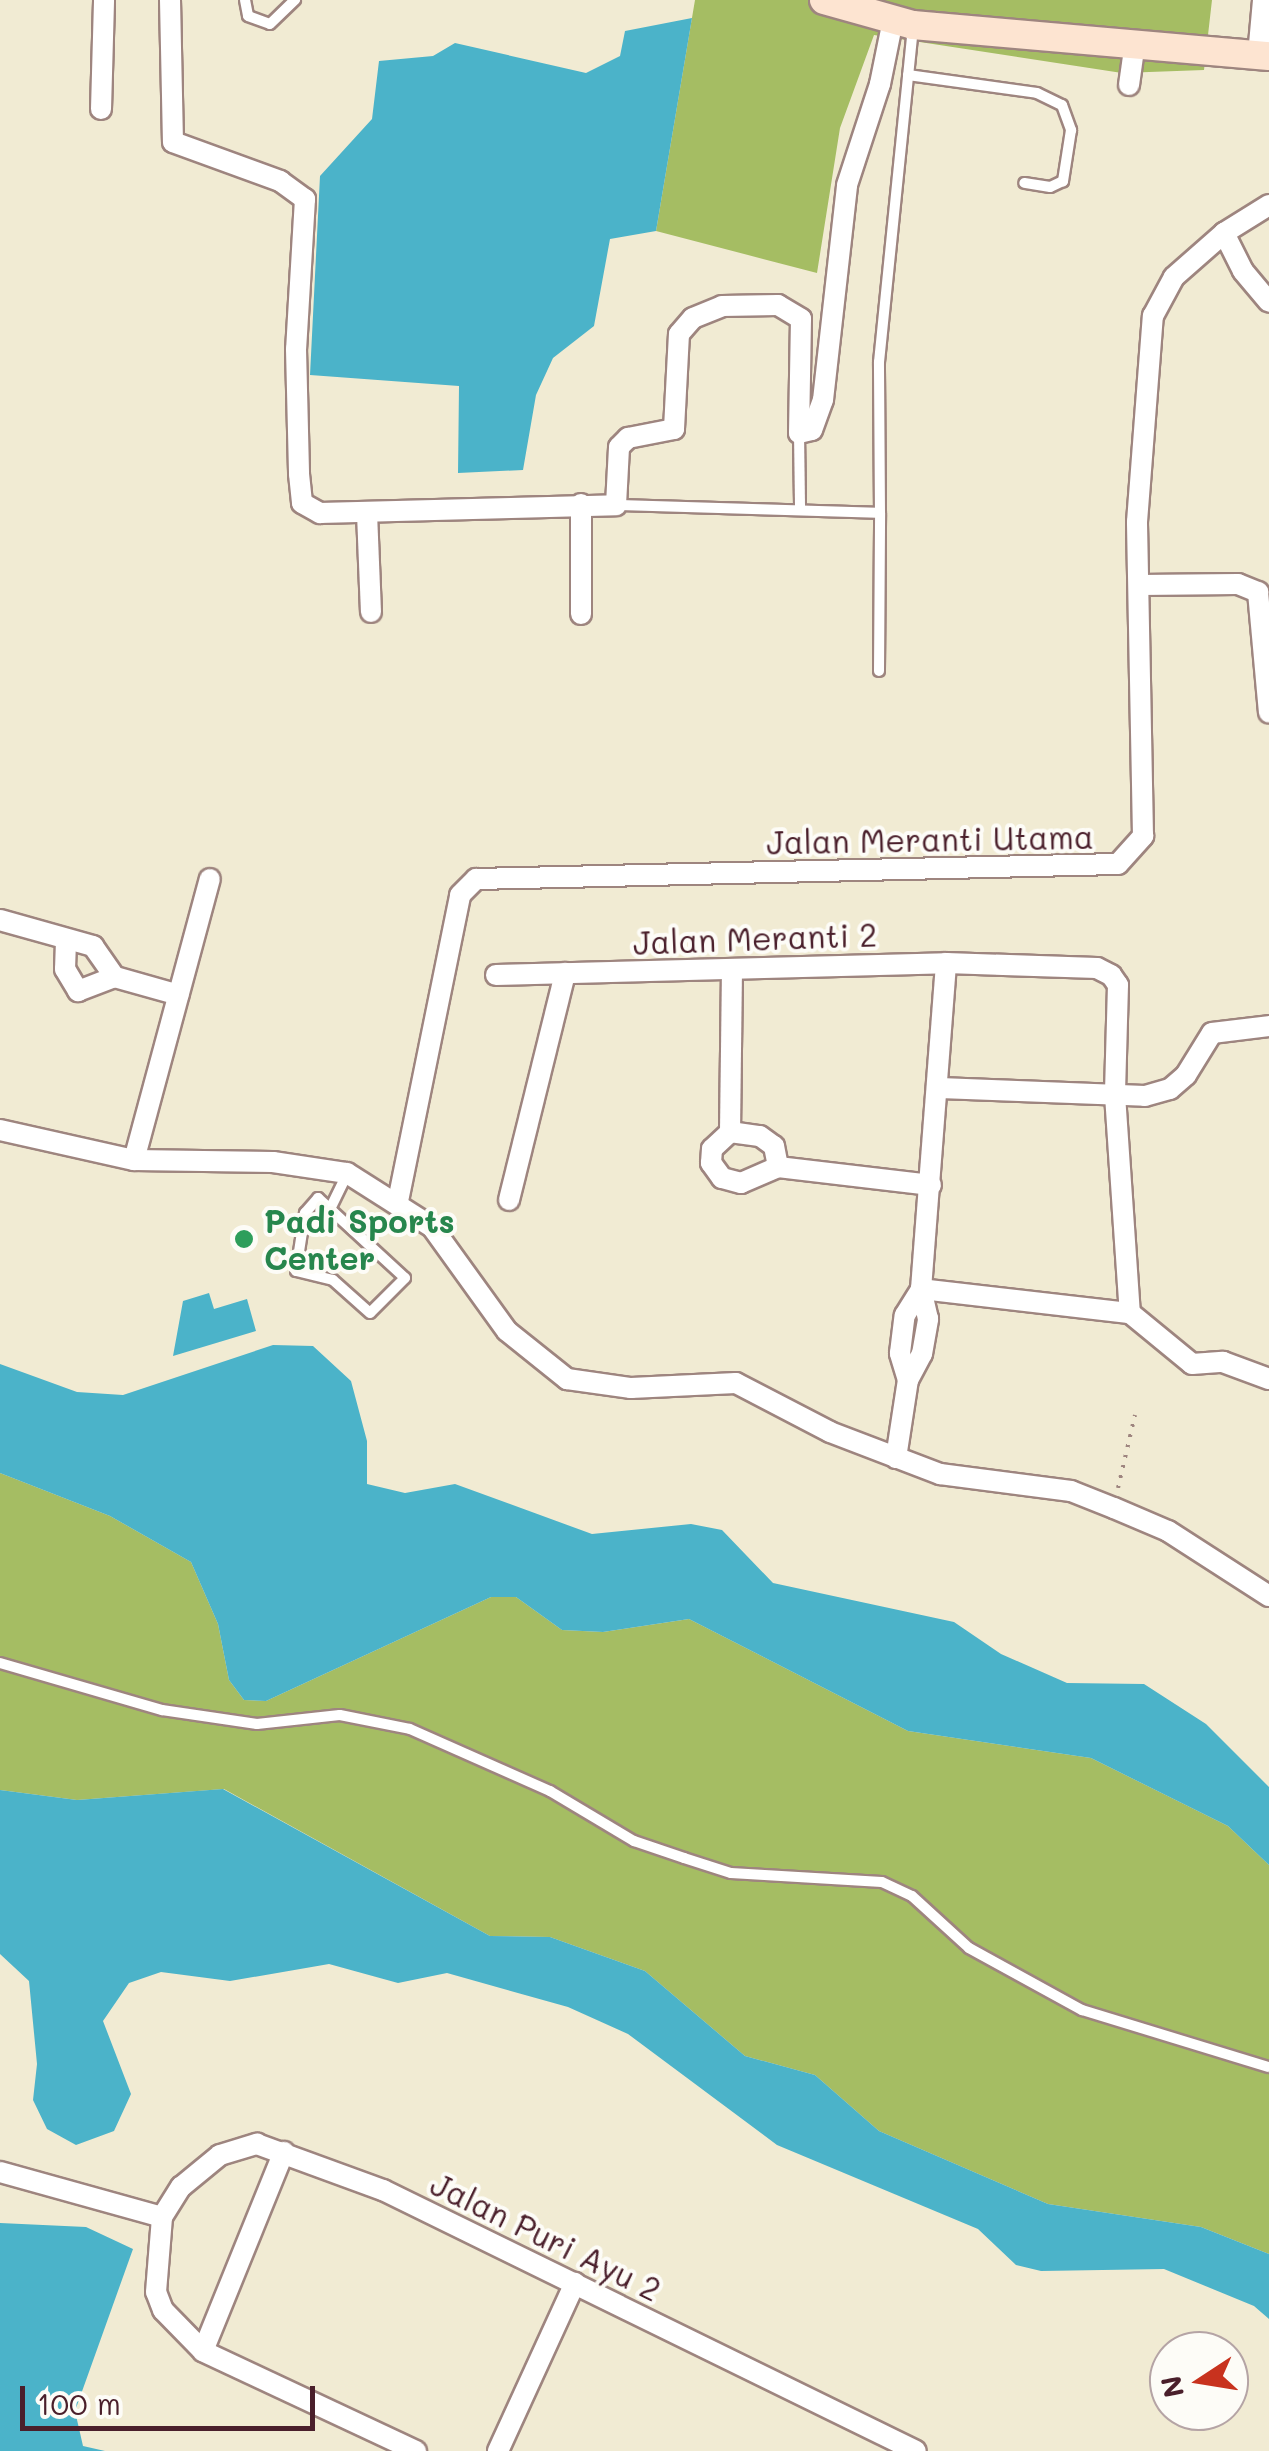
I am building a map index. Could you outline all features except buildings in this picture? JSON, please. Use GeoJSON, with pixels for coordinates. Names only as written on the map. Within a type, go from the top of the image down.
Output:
{"type":"FeatureCollection","features":[{"type":"Feature","properties":{"kind":"main road"},"geometry":{"type":"LineString","coordinates":[[829,1],[903,22],[1134,48],[1265,55]]}},
{"type":"Feature","properties":{"kind":"street"},"geometry":{"type":"LineString","coordinates":[[102,109],[104,0]]}},
{"type":"Feature","properties":{"kind":"street"},"geometry":{"type":"LineString","coordinates":[[170,0],[173,142],[280,181],[305,199],[296,349],[302,503],[312,512],[616,505],[618,447],[628,438],[674,429],[676,343],[684,325],[701,313],[757,304],[792,310],[802,319],[799,433]]}},
{"type":"Feature","properties":{"kind":"street"},"geometry":{"type":"LineString","coordinates":[[1265,0],[1265,55]]}},
{"type":"Feature","properties":{"kind":"street"},"geometry":{"type":"LineString","coordinates":[[799,433],[819,419],[847,185],[903,22]]}},
{"type":"Feature","properties":{"kind":"street"},"geometry":{"type":"LineString","coordinates":[[1130,85],[1134,48]]}},
{"type":"Feature","properties":{"kind":"street","name":"Jalan Meranti Utama"},"geometry":{"type":"LineString","coordinates":[[398,1201],[460,895],[476,879],[1118,864],[1144,836],[1148,805],[1138,522],[1153,316],[1174,278],[1224,233],[1269,205]]}},
{"type":"Feature","properties":{"kind":"street"},"geometry":{"type":"LineString","coordinates":[[1224,233],[1242,271],[1269,302]]}},
{"type":"Feature","properties":{"kind":"street"},"geometry":{"type":"LineString","coordinates":[[581,504],[581,614]]}},
{"type":"Feature","properties":{"kind":"street"},"geometry":{"type":"LineString","coordinates":[[367,513],[371,612]]}},
{"type":"Feature","properties":{"kind":"street"},"geometry":{"type":"LineString","coordinates":[[1140,585],[1238,584],[1258,592],[1269,712]]}},
{"type":"Feature","properties":{"kind":"street"},"geometry":{"type":"LineString","coordinates":[[134,1160],[210,879]]}},
{"type":"Feature","properties":{"kind":"street"},"geometry":{"type":"LineString","coordinates":[[0,920],[93,946],[115,977]]}},
{"type":"Feature","properties":{"kind":"street"},"geometry":{"type":"LineString","coordinates":[[66,941],[66,968],[78,991],[115,977],[179,995]]}},
{"type":"Feature","properties":{"kind":"street"},"geometry":{"type":"LineString","coordinates":[[896,1458],[908,1380],[922,1354],[928,1319],[921,1289],[940,1088],[946,963]]}},
{"type":"Feature","properties":{"kind":"street","name":"Jalan Meranti 2"},"geometry":{"type":"LineString","coordinates":[[496,976],[946,963],[1097,968],[1111,975],[1118,985],[1116,1095]]}},
{"type":"Feature","properties":{"kind":"street"},"geometry":{"type":"LineString","coordinates":[[732,969],[730,1132],[712,1149],[711,1163],[722,1178],[741,1183],[778,1167],[931,1185]]}},
{"type":"Feature","properties":{"kind":"street"},"geometry":{"type":"LineString","coordinates":[[509,1200],[565,974]]}},
{"type":"Feature","properties":{"kind":"street"},"geometry":{"type":"LineString","coordinates":[[940,1088],[1116,1095],[1170,1089],[1212,1033],[1269,1026]]}},
{"type":"Feature","properties":{"kind":"street"},"geometry":{"type":"LineString","coordinates":[[1116,1095],[1130,1313]]}},
{"type":"Feature","properties":{"kind":"street"},"geometry":{"type":"LineString","coordinates":[[0,1130],[134,1160],[273,1162],[347,1173],[398,1201],[454,1253],[507,1331],[567,1379],[631,1388],[736,1383],[896,1458],[940,1474],[1070,1491],[1114,1508],[1168,1531],[1269,1596]]}},
{"type":"Feature","properties":{"kind":"street"},"geometry":{"type":"LineString","coordinates":[[730,1132],[760,1136],[774,1146],[778,1167]]}},
{"type":"Feature","properties":{"kind":"street"},"geometry":{"type":"LineString","coordinates":[[921,1289],[1130,1313],[1192,1364],[1223,1362],[1269,1379]]}},
{"type":"Feature","properties":{"kind":"street","name":"Jalan Puri Ayu 2"},"geometry":{"type":"LineString","coordinates":[[162,2217],[181,2187],[220,2155],[257,2144],[284,2152],[382,2190],[916,2451]]}},
{"type":"Feature","properties":{"kind":"street"},"geometry":{"type":"LineString","coordinates":[[203,2351],[284,2152]]}},
{"type":"Feature","properties":{"kind":"street"},"geometry":{"type":"LineString","coordinates":[[0,2172],[162,2217],[156,2292],[163,2310],[203,2351],[416,2451]]}},
{"type":"Feature","properties":{"kind":"street"},"geometry":{"type":"LineString","coordinates":[[498,2451],[575,2283]]}},
{"type":"Feature","properties":{"kind":"lane"},"geometry":{"type":"LineString","coordinates":[[245,0],[248,16],[270,24],[294,0]]}},
{"type":"Feature","properties":{"kind":"lane"},"geometry":{"type":"LineString","coordinates":[[879,672],[879,362],[908,75],[903,22]]}},
{"type":"Feature","properties":{"kind":"lane"},"geometry":{"type":"LineString","coordinates":[[908,75],[1037,94],[1062,104],[1071,130],[1067,173],[1056,185],[1024,183]]}},
{"type":"Feature","properties":{"kind":"lane"},"geometry":{"type":"LineString","coordinates":[[799,433],[800,508]]}},
{"type":"Feature","properties":{"kind":"lane"},"geometry":{"type":"LineString","coordinates":[[616,505],[880,513]]}},
{"type":"Feature","properties":{"kind":"lane"},"geometry":{"type":"LineString","coordinates":[[331,1207],[347,1173]]}},
{"type":"Feature","properties":{"kind":"lane"},"geometry":{"type":"LineString","coordinates":[[318,1198],[331,1207],[405,1278],[370,1313],[333,1280],[296,1271],[305,1213],[318,1198]]}},
{"type":"Feature","properties":{"kind":"lane"},"geometry":{"type":"LineString","coordinates":[[0,1663],[162,1710],[257,1724],[340,1715],[410,1729],[550,1791],[634,1841],[700,1863],[732,1873],[882,1882],[912,1896],[969,1948],[1082,2010],[1269,2067]]}},
{"type":"Feature","properties":{"kind":"path"},"geometry":{"type":"LineString","coordinates":[[1114,1508],[1135,1414]]}},
{"type":"Feature","properties":{"kind":"green space"},"geometry":{"type":"Polygon","coordinates":[[[695,0],[1212,0],[1204,70],[1122,73],[874,35],[840,128],[817,273],[656,231],[695,0]]]}},
{"type":"Feature","properties":{"kind":"green space"},"geometry":{"type":"Polygon","coordinates":[[[0,1473],[110,1516],[191,1562],[218,1624],[229,1680],[244,1700],[266,1701],[491,1597],[516,1597],[562,1630],[603,1632],[689,1619],[908,1731],[1091,1758],[1228,1826],[1269,1865],[1269,2254],[1201,2227],[1048,2204],[879,2131],[815,2075],[745,2056],[645,1971],[550,1937],[490,1936],[224,1789],[77,1800],[0,1790],[0,1473]]]}},
{"type":"Feature","properties":{"kind":"water"},"geometry":{"type":"Polygon","coordinates":[[[692,18],[656,231],[610,239],[594,326],[553,358],[536,395],[523,470],[458,473],[459,386],[310,375],[320,176],[372,119],[379,61],[433,56],[455,43],[586,73],[620,56],[625,31],[692,18]]]}},
{"type":"Feature","properties":{"kind":"water"},"geometry":{"type":"Polygon","coordinates":[[[209,1293],[214,1309],[247,1299],[256,1331],[173,1356],[183,1301],[209,1293]]]}},
{"type":"Feature","properties":{"kind":"water"},"geometry":{"type":"Polygon","coordinates":[[[273,1345],[313,1346],[351,1381],[367,1441],[367,1484],[405,1493],[455,1484],[592,1534],[691,1524],[722,1530],[773,1583],[954,1622],[1001,1654],[1067,1683],[1144,1684],[1206,1724],[1269,1787],[1269,1865],[1228,1826],[1091,1758],[908,1731],[689,1619],[603,1632],[562,1630],[516,1597],[491,1597],[266,1701],[244,1700],[229,1680],[218,1624],[191,1562],[110,1516],[0,1473],[0,1364],[77,1392],[123,1395],[273,1345]]]}},
{"type":"Feature","properties":{"kind":"water"},"geometry":{"type":"Polygon","coordinates":[[[223,1789],[490,1936],[550,1937],[645,1971],[745,2056],[815,2075],[879,2131],[1048,2204],[1201,2227],[1269,2254],[1269,2319],[1254,2306],[1164,2269],[1041,2271],[1016,2265],[978,2229],[777,2145],[628,2034],[568,2007],[447,1973],[398,1983],[329,1964],[230,1981],[161,1972],[129,1983],[103,2021],[131,2094],[114,2131],[76,2145],[47,2129],[33,2100],[37,2064],[29,1981],[0,1954],[0,1790],[77,1800],[223,1789]]]}},
{"type":"Feature","properties":{"kind":"water"},"geometry":{"type":"Polygon","coordinates":[[[0,2223],[86,2227],[133,2249],[75,2411],[83,2446],[105,2451],[0,2451],[0,2223]]]}},
{"type":"Feature","properties":{"kind":"place","name":"Padi Sports Center"},"geometry":{"type":"Point","coordinates":[244,1239]}}]}
